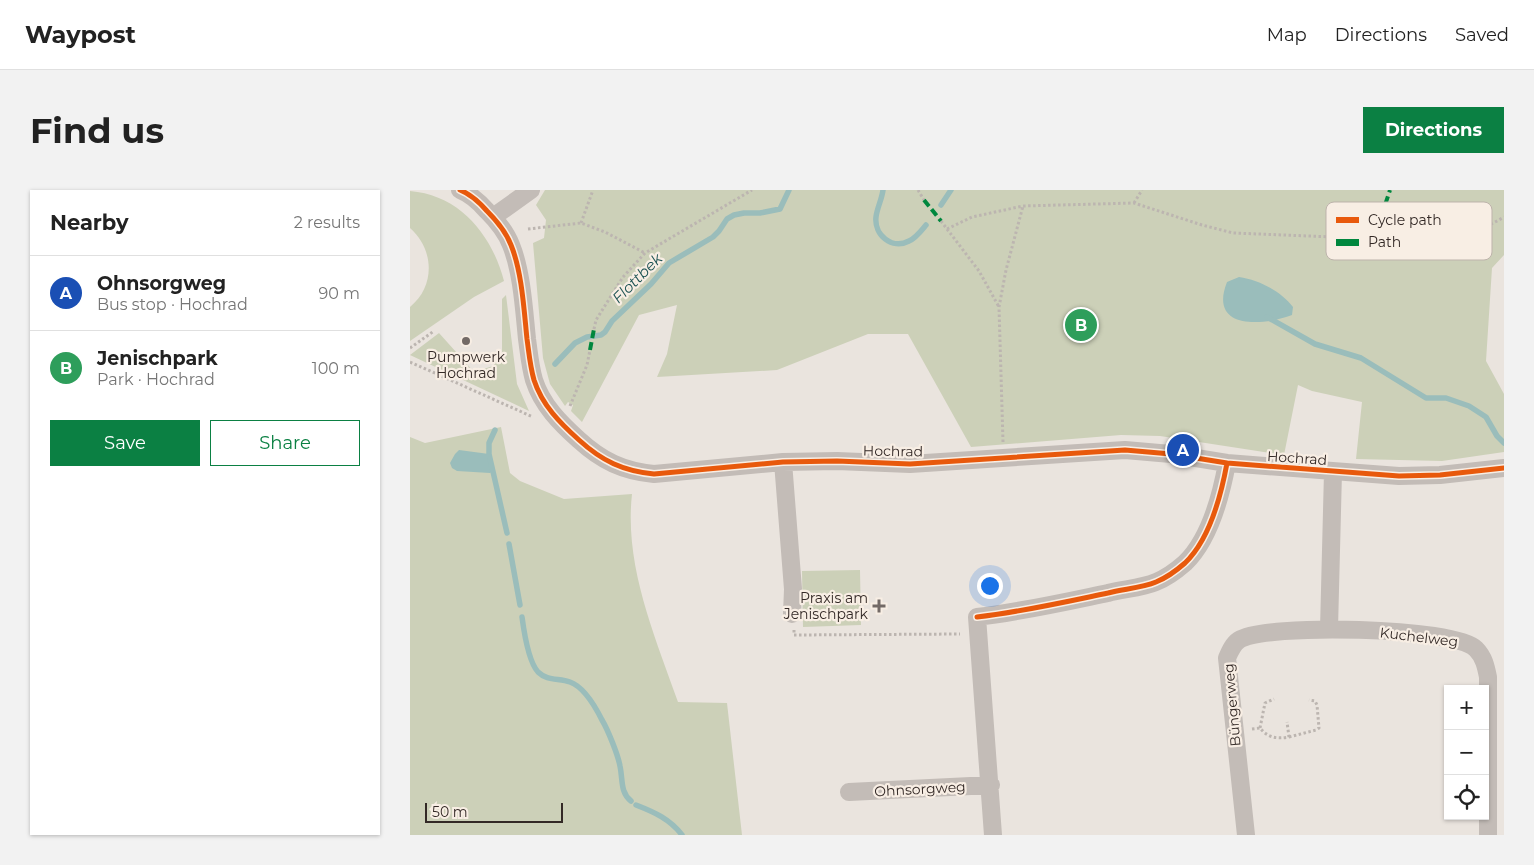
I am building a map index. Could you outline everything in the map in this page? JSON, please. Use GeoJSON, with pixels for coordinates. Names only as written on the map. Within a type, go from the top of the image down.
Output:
{"type":"FeatureCollection","features":[{"type":"Feature","properties":{"kind":"street","name":"Hochrad"},"geometry":{"type":"LineString","coordinates":[[460,190],[483,206],[508,238],[516,261],[530,363],[534,380],[542,398],[560,423],[588,448],[622,469],[654,474],[782,462],[837,461],[910,464],[1126,450],[1171,454],[1227,463],[1333,472],[1420,476],[1458,474],[1504,468]]}},
{"type":"Feature","properties":{"kind":"street"},"geometry":{"type":"LineString","coordinates":[[493,217],[531,190]]}},
{"type":"Feature","properties":{"kind":"street"},"geometry":{"type":"LineString","coordinates":[[782,462],[793,589],[792,614]]}},
{"type":"Feature","properties":{"kind":"street"},"geometry":{"type":"LineString","coordinates":[[993,835],[978,625],[1053,605],[1155,582],[1173,572],[1185,563],[1200,545],[1209,526],[1224,479],[1227,463]]}},
{"type":"Feature","properties":{"kind":"street"},"geometry":{"type":"LineString","coordinates":[[1329,629],[1333,472]]}},
{"type":"Feature","properties":{"kind":"street","name":"Büngerweg"},"geometry":{"type":"LineString","coordinates":[[1246,835],[1227,658],[1232,646],[1240,639],[1255,635],[1329,629]]}},
{"type":"Feature","properties":{"kind":"street","name":"Kuchelweg"},"geometry":{"type":"LineString","coordinates":[[1329,629],[1391,631],[1431,635],[1463,641],[1476,648],[1485,663],[1488,677],[1488,835]]}},
{"type":"Feature","properties":{"kind":"street","name":"Ohnsorgweg"},"geometry":{"type":"LineString","coordinates":[[849,792],[990,785]]}},
{"type":"Feature","properties":{"kind":"path"},"geometry":{"type":"LineString","coordinates":[[581,223],[593,190]]}},
{"type":"Feature","properties":{"kind":"path"},"geometry":{"type":"LineString","coordinates":[[594,329],[596,320],[623,277],[645,253],[752,190]]}},
{"type":"Feature","properties":{"kind":"path"},"geometry":{"type":"LineString","coordinates":[[918,190],[924,200]]}},
{"type":"Feature","properties":{"kind":"path"},"geometry":{"type":"LineString","coordinates":[[1134,203],[1142,190]]}},
{"type":"Feature","properties":{"kind":"path"},"geometry":{"type":"LineString","coordinates":[[947,229],[972,217],[1023,206],[1134,203],[1233,233],[1326,236]]}},
{"type":"Feature","properties":{"kind":"path"},"geometry":{"type":"LineString","coordinates":[[1004,449],[999,307],[1006,270],[1023,206]]}},
{"type":"Feature","properties":{"kind":"path"},"geometry":{"type":"LineString","coordinates":[[1492,224],[1504,217]]}},
{"type":"Feature","properties":{"kind":"path"},"geometry":{"type":"LineString","coordinates":[[941,221],[979,271],[999,307]]}},
{"type":"Feature","properties":{"kind":"path"},"geometry":{"type":"LineString","coordinates":[[528,229],[581,223],[593,226],[645,253]]}},
{"type":"Feature","properties":{"kind":"path"},"geometry":{"type":"LineString","coordinates":[[410,348],[434,331]]}},
{"type":"Feature","properties":{"kind":"path"},"geometry":{"type":"LineString","coordinates":[[567,411],[587,365],[590,350]]}},
{"type":"Feature","properties":{"kind":"path"},"geometry":{"type":"LineString","coordinates":[[410,362],[538,419]]}},
{"type":"Feature","properties":{"kind":"path"},"geometry":{"type":"LineString","coordinates":[[792,614],[794,635],[978,625]]}},
{"type":"Feature","properties":{"kind":"path"},"geometry":{"type":"LineString","coordinates":[[1260,728],[1266,703],[1274,699]]}},
{"type":"Feature","properties":{"kind":"path"},"geometry":{"type":"LineString","coordinates":[[1260,728],[1263,732],[1274,738],[1289,737],[1316,730],[1319,728],[1317,705],[1315,701],[1309,700]]}},
{"type":"Feature","properties":{"kind":"path"},"geometry":{"type":"LineString","coordinates":[[1287,722],[1289,737]]}},
{"type":"Feature","properties":{"kind":"path"},"geometry":{"type":"LineString","coordinates":[[1234,731],[1260,728]]}},
{"type":"Feature","properties":{"kind":"green space"},"geometry":{"type":"Polygon","coordinates":[[[545,190],[1504,190],[1504,255],[1492,268],[1486,361],[1504,394],[1504,452],[1442,461],[1356,459],[1362,402],[1312,391],[1298,385],[1284,455],[1160,436],[1121,435],[971,447],[908,334],[868,334],[777,370],[657,377],[667,354],[677,305],[639,315],[582,422],[571,411],[573,405],[568,402],[565,406],[550,384],[543,358],[533,243],[544,238],[546,220],[536,205],[545,190]]]}},
{"type":"Feature","properties":{"kind":"green space"},"geometry":{"type":"Polygon","coordinates":[[[410,191],[428,194],[444,200],[459,209],[471,220],[491,248],[499,264],[504,281],[474,297],[410,341],[410,307],[424,289],[429,268],[424,246],[410,228],[410,191]]]}},
{"type":"Feature","properties":{"kind":"green space"},"geometry":{"type":"Polygon","coordinates":[[[506,295],[517,384],[529,411],[410,355],[439,333],[474,372],[493,366],[502,353],[502,299],[506,295]]]}},
{"type":"Feature","properties":{"kind":"green space"},"geometry":{"type":"Polygon","coordinates":[[[501,427],[510,473],[520,481],[564,499],[632,494],[631,521],[637,574],[651,626],[678,702],[727,703],[742,835],[410,835],[410,437],[425,443],[501,427]]]}},
{"type":"Feature","properties":{"kind":"green space"},"geometry":{"type":"Polygon","coordinates":[[[860,570],[861,625],[803,627],[802,571],[860,570]]]}},
{"type":"Feature","properties":{"kind":"water"},"geometry":{"type":"Polygon","coordinates":[[[1239,277],[1262,284],[1276,291],[1293,307],[1292,315],[1280,319],[1254,322],[1242,321],[1232,316],[1225,309],[1223,298],[1227,282],[1239,277]]]}},
{"type":"Feature","properties":{"kind":"water"},"geometry":{"type":"Polygon","coordinates":[[[459,450],[489,454],[494,470],[490,473],[457,471],[452,468],[450,463],[459,450]]]}},
{"type":"Feature","properties":{"kind":"waterway","name":"Flottbek"},"geometry":{"type":"LineString","coordinates":[[555,364],[575,343],[587,337],[601,335],[605,332],[612,321],[651,284],[669,263],[713,237],[727,219],[744,213],[760,213],[780,209],[789,190]]}},
{"type":"Feature","properties":{"kind":"waterway","name":"Flottbek"},"geometry":{"type":"LineString","coordinates":[[883,190],[876,224],[885,239],[896,244],[909,241],[926,225]]}},
{"type":"Feature","properties":{"kind":"waterway","name":"Flottbek"},"geometry":{"type":"LineString","coordinates":[[941,205],[951,190]]}},
{"type":"Feature","properties":{"kind":"waterway"},"geometry":{"type":"LineString","coordinates":[[1267,317],[1315,344],[1361,358],[1426,398],[1446,398],[1469,406],[1486,417],[1497,436],[1504,443]]}},
{"type":"Feature","properties":{"kind":"waterway","name":"Flottbek"},"geometry":{"type":"LineString","coordinates":[[495,430],[489,443],[489,454],[507,533]]}},
{"type":"Feature","properties":{"kind":"waterway","name":"Flottbek"},"geometry":{"type":"LineString","coordinates":[[509,544],[520,605]]}},
{"type":"Feature","properties":{"kind":"waterway","name":"Flottbek"},"geometry":{"type":"LineString","coordinates":[[522,617],[529,654],[538,672],[545,677],[570,682],[580,688],[589,698],[607,730],[615,749],[620,766],[623,790],[631,801]]}},
{"type":"Feature","properties":{"kind":"waterway","name":"Flottbek"},"geometry":{"type":"LineString","coordinates":[[636,805],[661,817],[682,835]]}},
{"type":"Feature","properties":{"kind":"marked path"},"geometry":{"type":"LineString","coordinates":[[1386,202],[1390,190]]}},
{"type":"Feature","properties":{"kind":"marked path"},"geometry":{"type":"LineString","coordinates":[[924,200],[941,221]]}},
{"type":"Feature","properties":{"kind":"marked path"},"geometry":{"type":"LineString","coordinates":[[590,350],[594,329]]}},
{"type":"Feature","properties":{"kind":"cycle path"},"geometry":{"type":"LineString","coordinates":[[460,190],[475,199],[491,215],[504,231],[511,245],[520,279],[534,380],[542,398],[572,434],[596,454],[614,464],[643,473],[654,474],[783,462],[837,461],[910,464],[1125,450],[1171,454],[1227,463],[1399,476],[1440,475],[1504,468]]}},
{"type":"Feature","properties":{"kind":"cycle path"},"geometry":{"type":"LineString","coordinates":[[977,617],[1026,610],[1139,587],[1151,584],[1167,576],[1185,563],[1201,542],[1213,517],[1227,463]]}},
{"type":"Feature","properties":{"kind":"place","name":"Jenischpark"},"geometry":{"type":"Point","coordinates":[1081,325]}},
{"type":"Feature","properties":{"kind":"place","name":"Pumpwerk Hochrad"},"geometry":{"type":"Point","coordinates":[466,341]}},
{"type":"Feature","properties":{"kind":"place","name":"Ohnsorgweg"},"geometry":{"type":"Point","coordinates":[1183,450]}},
{"type":"Feature","properties":{"kind":"place","name":"Praxis am Jenischpark"},"geometry":{"type":"Point","coordinates":[879,606]}}]}
